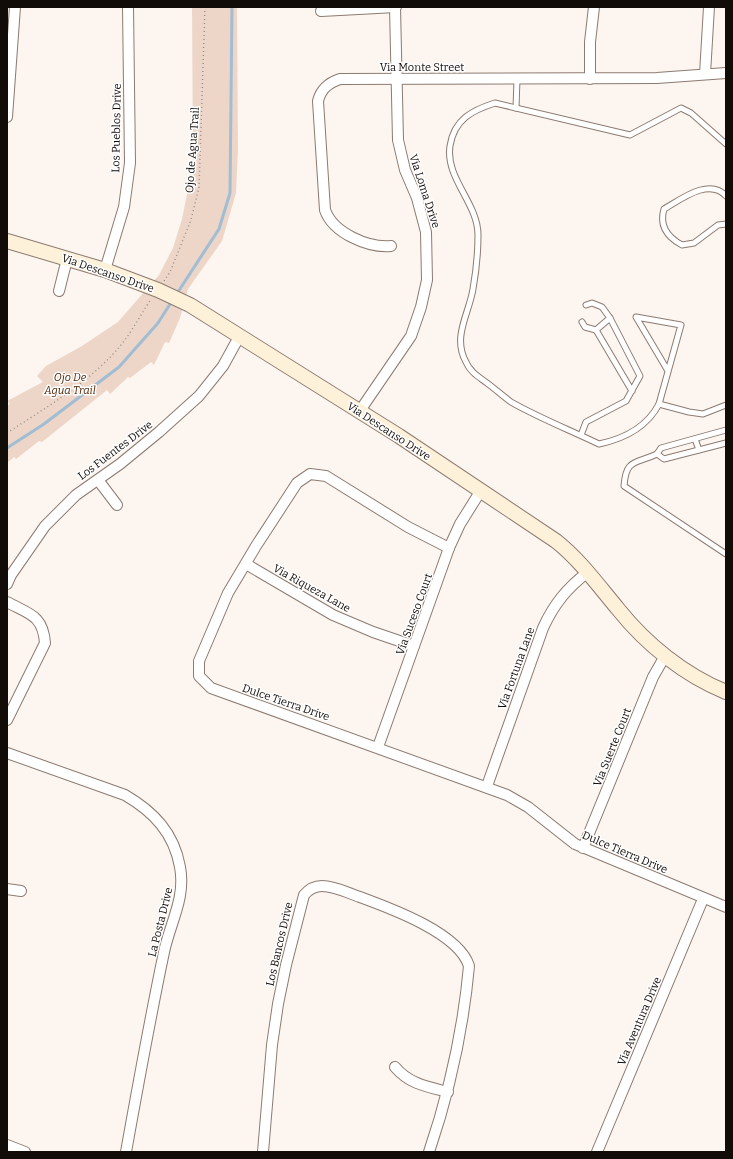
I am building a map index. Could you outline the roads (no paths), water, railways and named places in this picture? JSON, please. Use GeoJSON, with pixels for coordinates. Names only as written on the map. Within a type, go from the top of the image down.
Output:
{"type":"FeatureCollection","features":[{"type":"Feature","properties":{"kind":"street"},"geometry":{"type":"LineString","coordinates":[[7,117],[15,7]]}},
{"type":"Feature","properties":{"kind":"street","name":"Los Pueblos Drive"},"geometry":{"type":"LineString","coordinates":[[105,270],[124,206],[130,162],[128,7]]}},
{"type":"Feature","properties":{"kind":"street"},"geometry":{"type":"LineString","coordinates":[[320,11],[395,7]]}},
{"type":"Feature","properties":{"kind":"street","name":"Via Loma Drive"},"geometry":{"type":"LineString","coordinates":[[359,412],[411,336],[421,307],[427,280],[426,232],[417,198],[405,170],[398,140],[395,7]]}},
{"type":"Feature","properties":{"kind":"street"},"geometry":{"type":"LineString","coordinates":[[590,80],[590,42],[594,7]]}},
{"type":"Feature","properties":{"kind":"street"},"geometry":{"type":"LineString","coordinates":[[705,74],[709,7]]}},
{"type":"Feature","properties":{"kind":"street","name":"Via Monte Street"},"geometry":{"type":"LineString","coordinates":[[391,246],[381,247],[365,243],[337,228],[328,219],[326,210],[318,101],[324,88],[333,81],[340,79],[590,80],[657,78],[726,73]]}},
{"type":"Feature","properties":{"kind":"street","name":"Via Descanso Drive"},"geometry":{"type":"LineString","coordinates":[[7,241],[105,270],[167,294],[399,436],[480,492],[556,541],[588,572],[623,615],[665,656],[688,673],[726,692]]}},
{"type":"Feature","properties":{"kind":"street"},"geometry":{"type":"LineString","coordinates":[[59,291],[67,259]]}},
{"type":"Feature","properties":{"kind":"street","name":"Los Fuentes Drive"},"geometry":{"type":"LineString","coordinates":[[7,584],[11,575],[45,526],[76,495],[120,464],[199,396],[223,366],[239,337]]}},
{"type":"Feature","properties":{"kind":"street","name":"Dulce Tierra Drive"},"geometry":{"type":"LineString","coordinates":[[449,548],[408,526],[326,476],[310,474],[296,483],[228,594],[199,661],[198,670],[202,680],[211,688],[487,786],[528,807],[555,830],[583,848],[703,899],[726,907]]}},
{"type":"Feature","properties":{"kind":"street"},"geometry":{"type":"LineString","coordinates":[[98,480],[117,505]]}},
{"type":"Feature","properties":{"kind":"street","name":"Via Suceso Court"},"geometry":{"type":"LineString","coordinates":[[378,747],[449,548],[460,524],[480,492]]}},
{"type":"Feature","properties":{"kind":"street","name":"Via Riqueza Lane"},"geometry":{"type":"LineString","coordinates":[[246,564],[333,615],[373,632],[414,646]]}},
{"type":"Feature","properties":{"kind":"street","name":"Via Fortuna Lane"},"geometry":{"type":"LineString","coordinates":[[487,786],[543,628],[553,606],[561,596],[588,572]]}},
{"type":"Feature","properties":{"kind":"street"},"geometry":{"type":"LineString","coordinates":[[7,602],[38,620],[44,629],[45,642],[7,720]]}},
{"type":"Feature","properties":{"kind":"street","name":"Via Suerte Court"},"geometry":{"type":"LineString","coordinates":[[583,848],[653,677],[665,656]]}},
{"type":"Feature","properties":{"kind":"street","name":"La Posta Drive"},"geometry":{"type":"LineString","coordinates":[[7,753],[125,795],[142,805],[162,824],[171,839],[176,852],[180,868],[181,894],[164,952],[126,1152]]}},
{"type":"Feature","properties":{"kind":"street","name":"Los Bancos Drive"},"geometry":{"type":"LineString","coordinates":[[263,1152],[272,1045],[286,965],[300,904],[304,895],[309,889],[322,886],[337,889],[396,910],[428,927],[461,952],[468,966],[462,1031],[448,1092],[429,1152]]}},
{"type":"Feature","properties":{"kind":"street"},"geometry":{"type":"LineString","coordinates":[[7,889],[22,891]]}},
{"type":"Feature","properties":{"kind":"street","name":"Via Aventura Drive"},"geometry":{"type":"LineString","coordinates":[[597,1152],[703,899]]}},
{"type":"Feature","properties":{"kind":"street"},"geometry":{"type":"LineString","coordinates":[[395,1067],[399,1073],[416,1084],[448,1092]]}},
{"type":"Feature","properties":{"kind":"street"},"geometry":{"type":"LineString","coordinates":[[7,1145],[25,1152]]}},
{"type":"Feature","properties":{"kind":"lane"},"geometry":{"type":"LineString","coordinates":[[516,108],[517,80]]}},
{"type":"Feature","properties":{"kind":"lane"},"geometry":{"type":"LineString","coordinates":[[668,371],[636,318],[680,325],[660,404],[653,416],[624,437],[599,444],[512,402],[472,372],[465,362],[461,349],[460,333],[473,290],[478,235],[477,221],[454,171],[450,147],[453,134],[461,121],[474,110],[495,103],[630,135],[682,108],[691,113],[726,144]]}},
{"type":"Feature","properties":{"kind":"lane"},"geometry":{"type":"LineString","coordinates":[[726,196],[722,192],[710,188],[691,193],[664,209],[661,219],[662,226],[676,242],[682,245],[694,243],[718,225],[726,224]]}},
{"type":"Feature","properties":{"kind":"lane"},"geometry":{"type":"LineString","coordinates":[[581,435],[586,422],[626,401],[640,376],[610,318],[602,307],[592,303],[586,305]]}},
{"type":"Feature","properties":{"kind":"lane"},"geometry":{"type":"LineString","coordinates":[[596,330],[610,318]]}},
{"type":"Feature","properties":{"kind":"lane"},"geometry":{"type":"LineString","coordinates":[[582,322],[585,327],[596,330],[632,391]]}},
{"type":"Feature","properties":{"kind":"lane"},"geometry":{"type":"LineString","coordinates":[[660,404],[702,414],[726,405]]}},
{"type":"Feature","properties":{"kind":"lane"},"geometry":{"type":"LineString","coordinates":[[726,430],[661,448],[657,454],[635,461],[628,467],[625,475],[624,486],[726,554]]}},
{"type":"Feature","properties":{"kind":"lane"},"geometry":{"type":"LineString","coordinates":[[695,439],[699,450]]}},
{"type":"Feature","properties":{"kind":"lane"},"geometry":{"type":"LineString","coordinates":[[657,454],[664,458],[726,443]]}},
{"type":"Feature","properties":{"kind":"waterway"},"geometry":{"type":"LineString","coordinates":[[176,295],[219,229],[230,193],[232,7]]}},
{"type":"Feature","properties":{"kind":"waterway"},"geometry":{"type":"LineString","coordinates":[[7,448],[44,424],[119,367],[158,323],[172,301]]}},
{"type":"Feature","properties":{"kind":"park label","name":"Ojo De Agua Trail"},"geometry":{"type":"Point","coordinates":[70,383]}}]}
